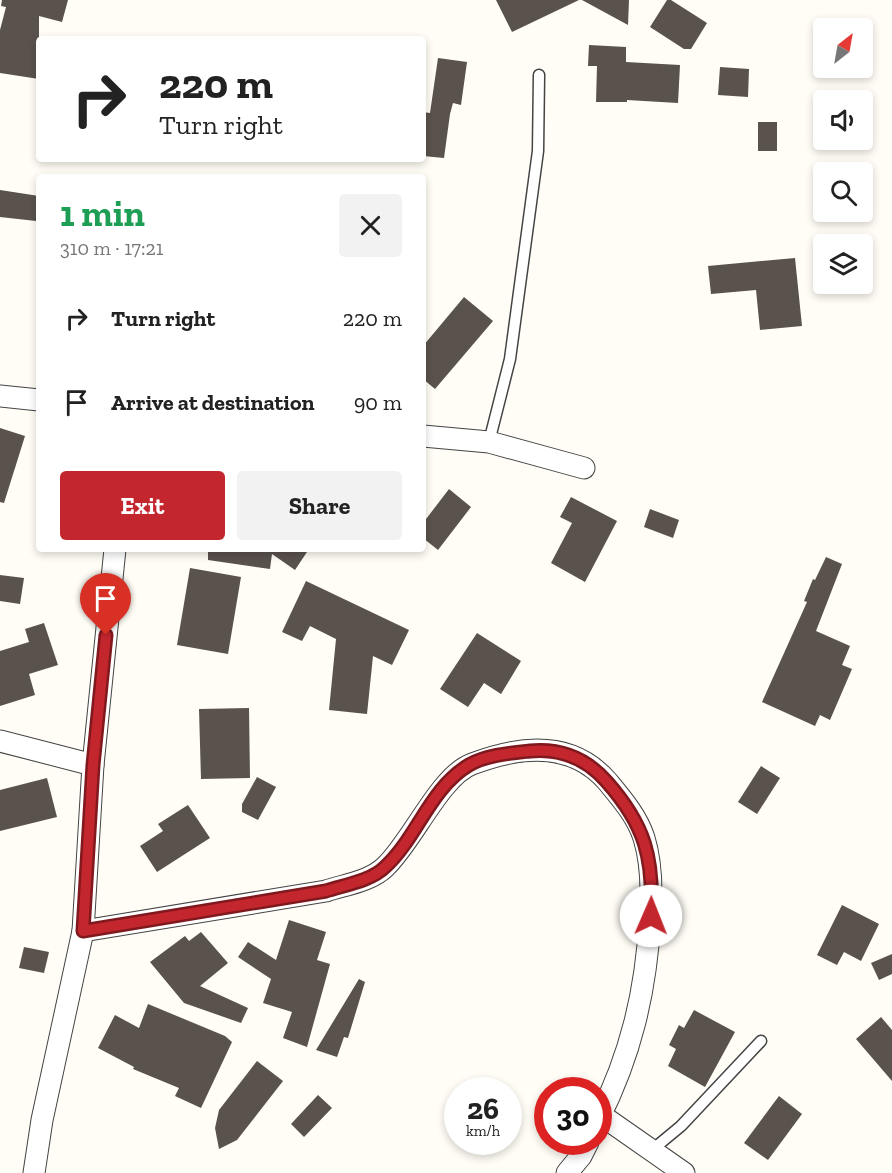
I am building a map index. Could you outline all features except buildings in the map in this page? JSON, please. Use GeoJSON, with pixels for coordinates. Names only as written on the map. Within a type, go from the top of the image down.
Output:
{"type":"FeatureCollection","features":[{"type":"Feature","properties":{"kind":"street"},"geometry":{"type":"LineString","coordinates":[[0,396],[36,400]]}},
{"type":"Feature","properties":{"kind":"street"},"geometry":{"type":"LineString","coordinates":[[426,436],[489,442],[584,468]]}},
{"type":"Feature","properties":{"kind":"street"},"geometry":{"type":"LineString","coordinates":[[33,1173],[42,1120],[83,931],[93,765],[115,552]]}},
{"type":"Feature","properties":{"kind":"street"},"geometry":{"type":"LineString","coordinates":[[0,741],[93,765]]}},
{"type":"Feature","properties":{"kind":"street"},"geometry":{"type":"LineString","coordinates":[[83,931],[326,891],[362,879],[384,869],[440,793],[469,765],[503,754],[521,752],[540,750],[569,754],[586,762],[626,803],[643,836],[650,862],[652,897],[648,954],[639,1011],[612,1092]]}},
{"type":"Feature","properties":{"kind":"street"},"geometry":{"type":"LineString","coordinates":[[612,1125],[684,1173]]}},
{"type":"Feature","properties":{"kind":"street"},"geometry":{"type":"LineString","coordinates":[[567,1173],[582,1155]]}},
{"type":"Feature","properties":{"kind":"lane"},"geometry":{"type":"LineString","coordinates":[[489,442],[510,359],[538,152],[539,75]]}},
{"type":"Feature","properties":{"kind":"lane"},"geometry":{"type":"LineString","coordinates":[[652,1150],[681,1126],[761,1041]]}},
{"type":"Feature","properties":{"kind":"route"},"geometry":{"type":"LineString","coordinates":[[106,635],[93,765],[83,931],[326,891],[362,879],[384,869],[440,793],[469,765],[503,754],[540,750],[569,754],[586,762],[626,803],[643,836],[650,862],[651,916]]}}]}
